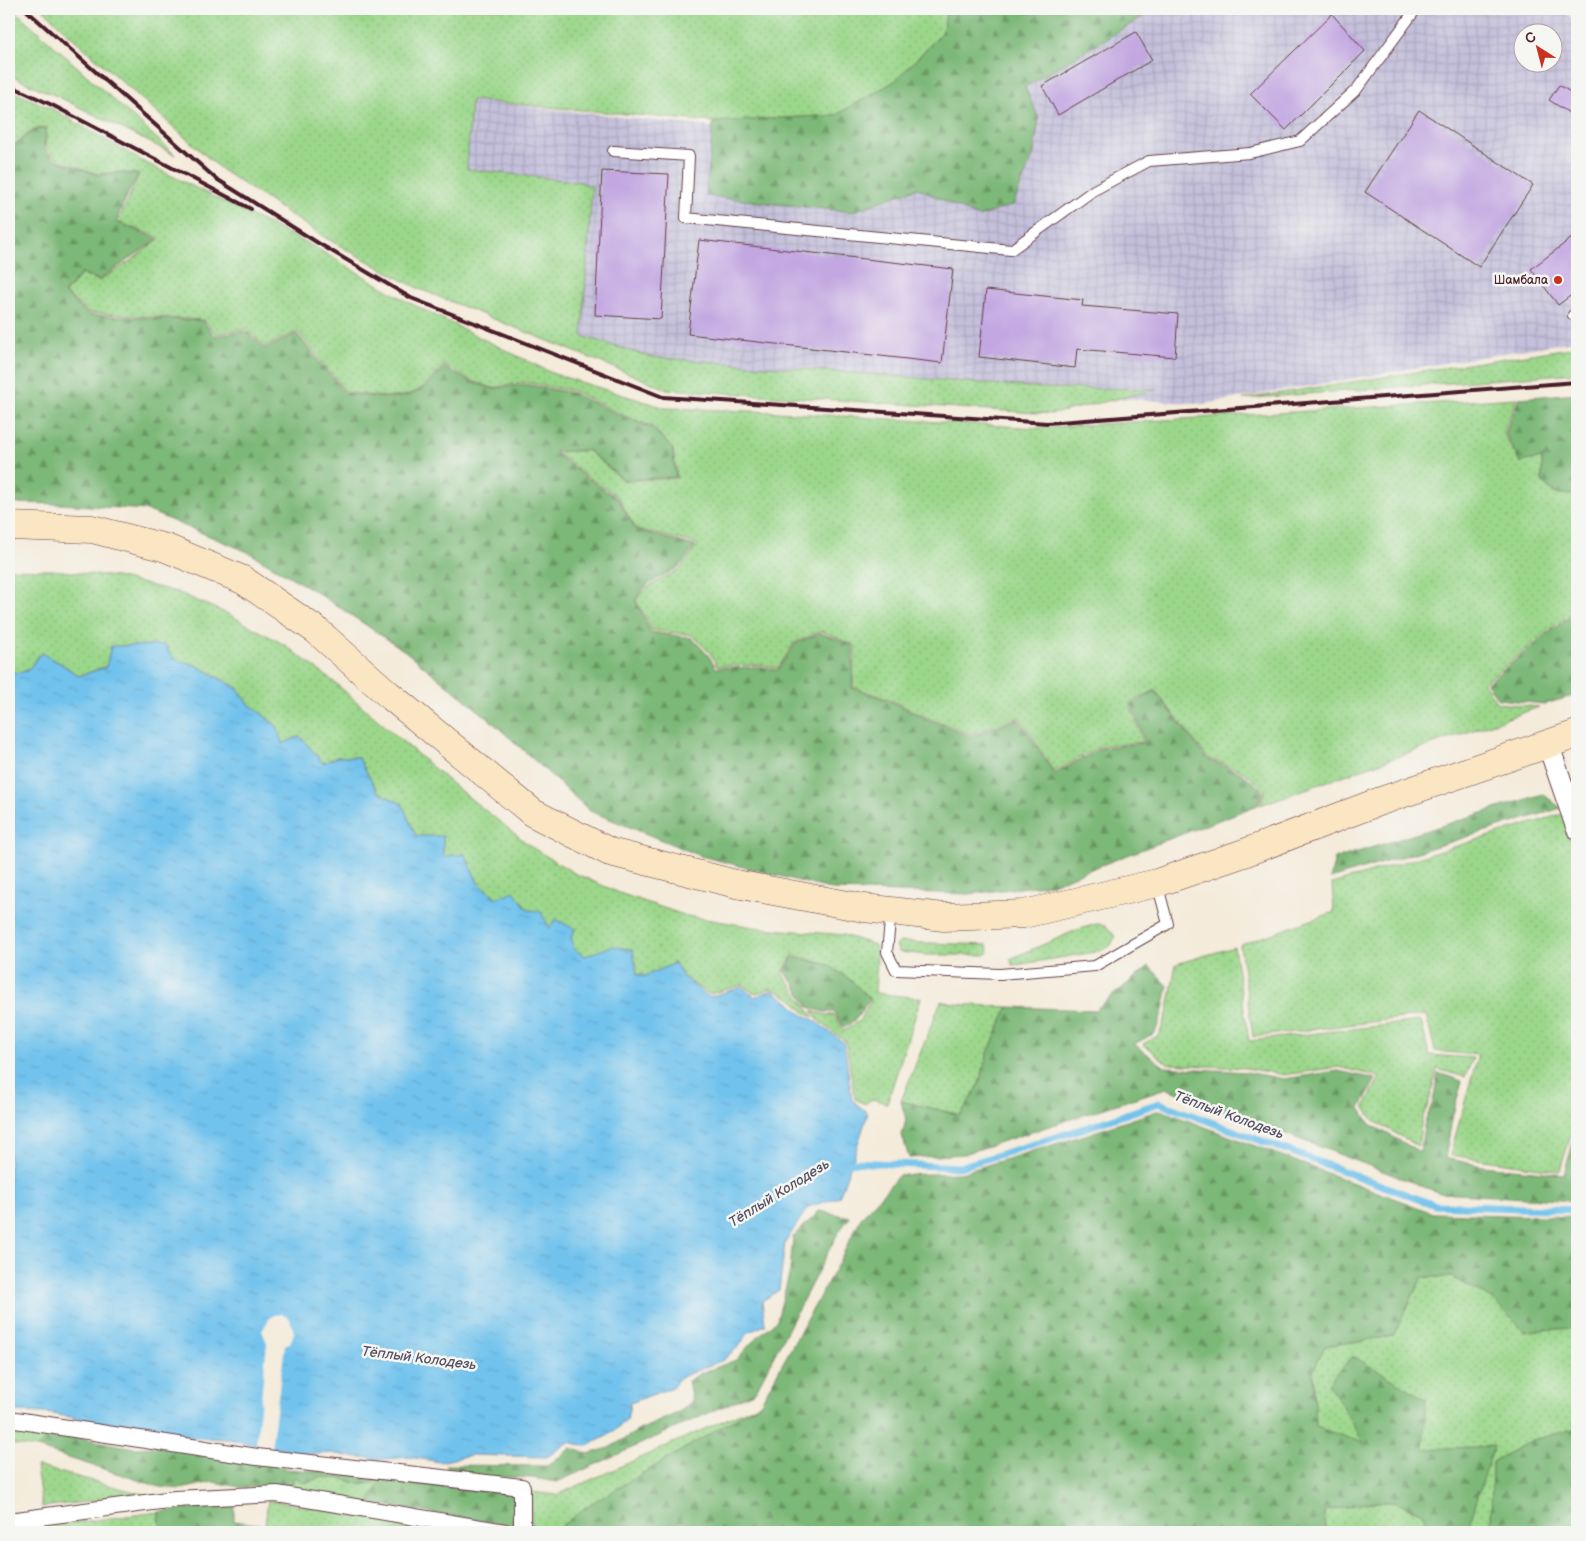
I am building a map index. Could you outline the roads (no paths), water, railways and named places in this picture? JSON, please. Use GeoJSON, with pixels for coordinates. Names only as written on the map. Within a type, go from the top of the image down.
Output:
{"type":"FeatureCollection","features":[{"type":"Feature","properties":{"kind":"main road"},"geometry":{"type":"LineString","coordinates":[[9,526],[92,529],[166,548],[243,580],[316,630],[388,694],[533,813],[610,852],[736,884],[864,908],[944,918],[1024,914],[1157,883],[1244,853],[1378,802],[1577,734]]}},
{"type":"Feature","properties":{"kind":"street"},"geometry":{"type":"LineString","coordinates":[[1548,744],[1577,828]]}},
{"type":"Feature","properties":{"kind":"street"},"geometry":{"type":"LineString","coordinates":[[9,1420],[257,1457],[522,1487],[522,1532]]}},
{"type":"Feature","properties":{"kind":"street"},"geometry":{"type":"LineString","coordinates":[[9,1521],[175,1499],[277,1494],[504,1532]]}},
{"type":"Feature","properties":{"kind":"lane"},"geometry":{"type":"LineString","coordinates":[[613,151],[690,156],[686,218],[1011,250],[1094,190],[1149,160],[1250,153],[1300,141],[1357,88],[1416,9]]}},
{"type":"Feature","properties":{"kind":"lane"},"geometry":{"type":"LineString","coordinates":[[891,911],[887,952],[896,970],[1000,974],[1095,966],[1168,924],[1157,883]]}},
{"type":"Feature","properties":{"kind":"water"},"geometry":{"type":"Polygon","coordinates":[[[165,645],[174,659],[196,665],[237,688],[249,704],[277,726],[282,744],[300,736],[323,763],[337,757],[358,757],[378,792],[402,804],[416,836],[443,836],[443,856],[465,854],[478,883],[496,898],[514,891],[528,910],[540,911],[550,928],[555,919],[575,929],[571,937],[574,949],[585,956],[612,946],[633,950],[637,974],[645,976],[675,963],[683,977],[709,997],[742,987],[755,997],[772,990],[789,1002],[800,1013],[814,1020],[844,1043],[852,1100],[868,1113],[839,1197],[808,1207],[785,1243],[779,1290],[762,1301],[765,1325],[749,1332],[739,1346],[723,1360],[679,1378],[673,1387],[630,1403],[627,1420],[609,1435],[587,1446],[568,1442],[547,1457],[471,1455],[440,1462],[410,1457],[383,1459],[332,1453],[312,1454],[228,1439],[185,1437],[169,1430],[136,1425],[106,1423],[46,1413],[19,1412],[9,1407],[9,669],[15,673],[27,671],[41,653],[79,676],[106,667],[111,646],[165,645]]]}},
{"type":"Feature","properties":{"kind":"waterway","name":"Тёплый Колодезь"},"geometry":{"type":"LineString","coordinates":[[844,1167],[852,1162],[960,1167],[1159,1103],[1435,1205],[1577,1210]]}},
{"type":"Feature","properties":{"kind":"railway"},"geometry":{"type":"LineString","coordinates":[[25,9],[215,178],[318,243],[411,298],[663,397],[1047,423],[1577,382]]}},
{"type":"Feature","properties":{"kind":"railway"},"geometry":{"type":"LineString","coordinates":[[9,85],[52,105],[251,209]]}},
{"type":"Feature","properties":{"kind":"place","name":"Шамбала"},"geometry":{"type":"Point","coordinates":[1558,280]}}]}
